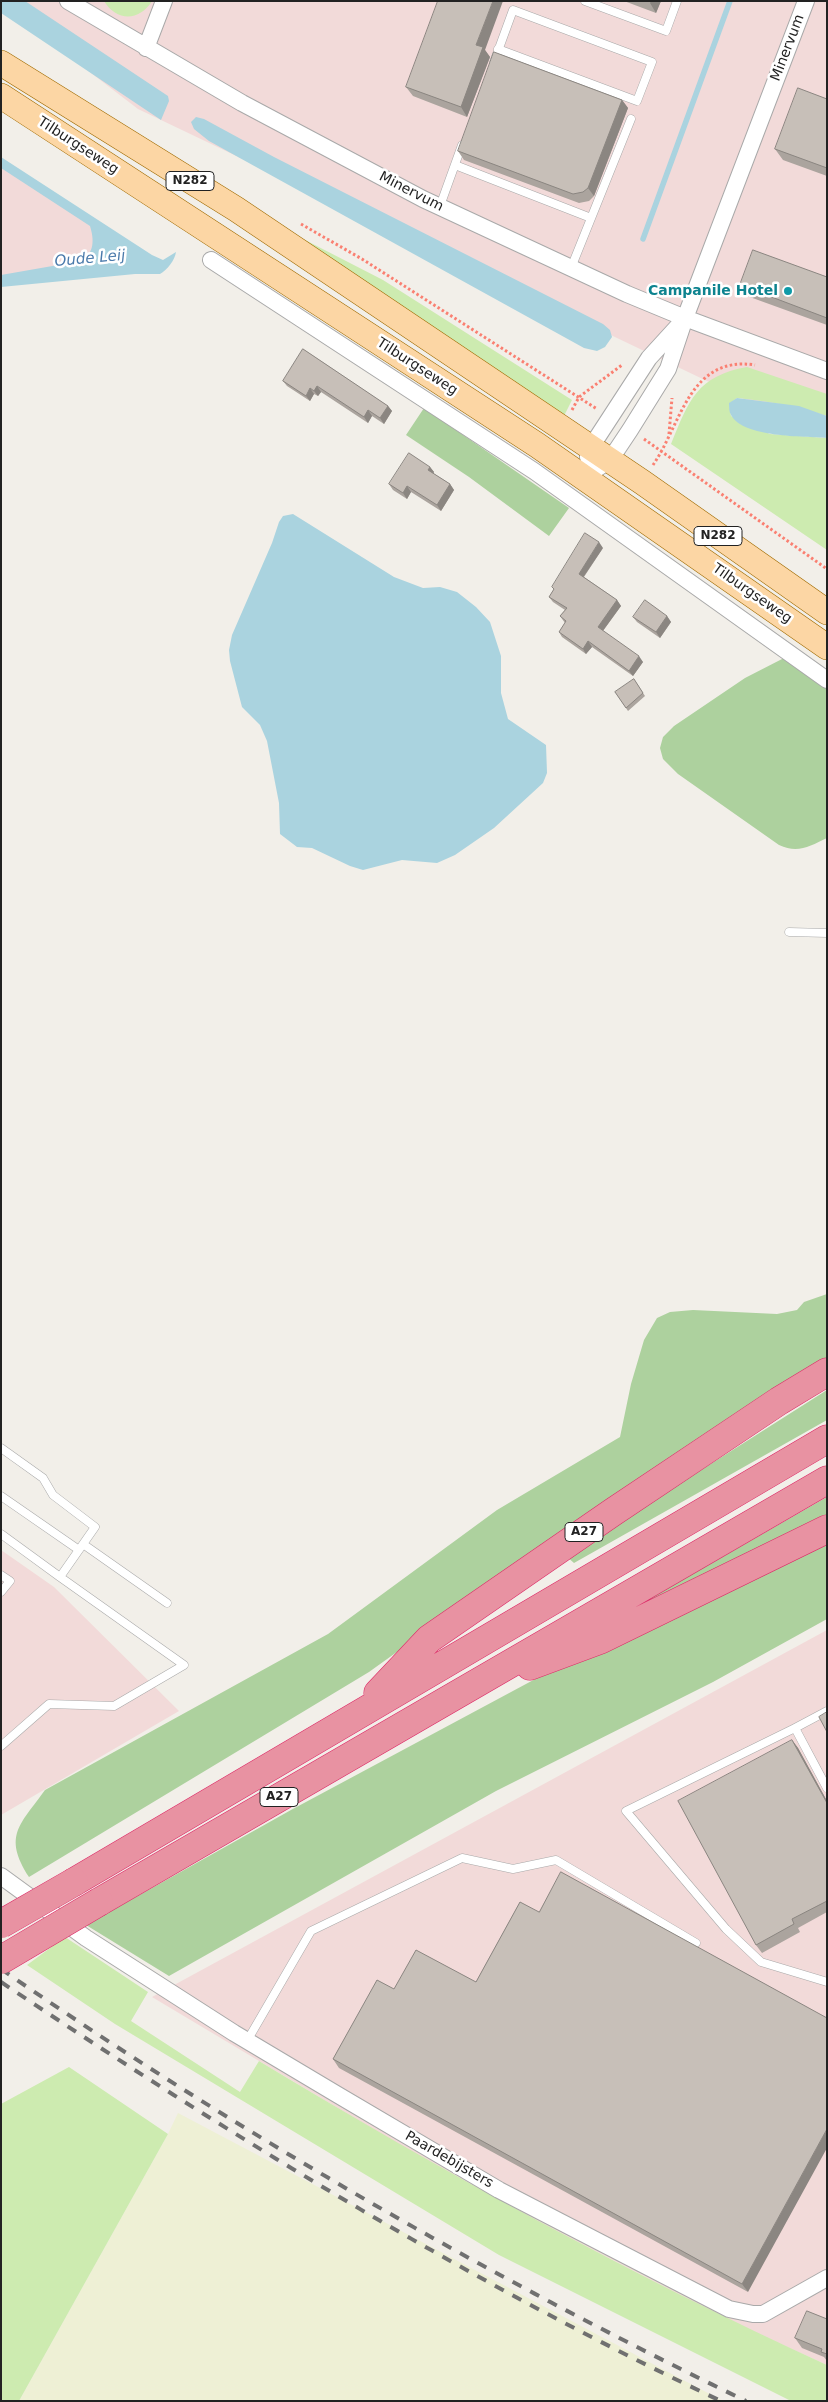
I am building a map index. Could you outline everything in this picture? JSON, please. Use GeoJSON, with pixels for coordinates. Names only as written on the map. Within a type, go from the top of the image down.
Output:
{"type":"FeatureCollection","features":[{"type":"Feature","properties":{"kind":"highway","name":"A27"},"geometry":{"type":"LineString","coordinates":[[359,1715],[429,1639],[613,1512],[779,1401],[827,1372]]}},
{"type":"Feature","properties":{"kind":"highway","name":"A27"},"geometry":{"type":"LineString","coordinates":[[1,1924],[827,1439]]}},
{"type":"Feature","properties":{"kind":"highway","name":"A27"},"geometry":{"type":"LineString","coordinates":[[1,1960],[458,1692],[827,1480]]}},
{"type":"Feature","properties":{"kind":"highway","name":"A27"},"geometry":{"type":"LineString","coordinates":[[458,1692],[600,1640],[827,1529]]}},
{"type":"Feature","properties":{"kind":"main road","name":"Tilburgseweg"},"geometry":{"type":"LineString","coordinates":[[1,63],[236,209],[562,427],[827,612]]}},
{"type":"Feature","properties":{"kind":"main road","name":"Tilburgseweg"},"geometry":{"type":"LineString","coordinates":[[1,96],[584,477],[827,647]]}},
{"type":"Feature","properties":{"kind":"street"},"geometry":{"type":"LineString","coordinates":[[146,48],[164,1]]}},
{"type":"Feature","properties":{"kind":"street","name":"Minervum"},"geometry":{"type":"LineString","coordinates":[[584,477],[600,454],[630,430],[668,369],[685,318],[806,1]]}},
{"type":"Feature","properties":{"kind":"street","name":"Minervum"},"geometry":{"type":"LineString","coordinates":[[77,4],[146,48],[242,104],[440,206],[571,268],[685,318],[827,371]]}},
{"type":"Feature","properties":{"kind":"street","name":"Tilburgseweg"},"geometry":{"type":"LineString","coordinates":[[211,260],[534,471],[827,680]]}},
{"type":"Feature","properties":{"kind":"street","name":"Minervum"},"geometry":{"type":"LineString","coordinates":[[600,454],[610,417],[649,358],[685,318]]}},
{"type":"Feature","properties":{"kind":"street","name":"Paardebijsters"},"geometry":{"type":"LineString","coordinates":[[4,1878],[86,1938],[248,2041],[499,2190],[729,2309],[747,2314],[763,2314],[827,2278]]}},
{"type":"Feature","properties":{"kind":"lane"},"geometry":{"type":"LineString","coordinates":[[585,1],[666,31],[677,1]]}},
{"type":"Feature","properties":{"kind":"lane"},"geometry":{"type":"LineString","coordinates":[[492,67],[498,49],[513,10],[652,62],[637,101],[498,49]]}},
{"type":"Feature","properties":{"kind":"lane"},"geometry":{"type":"LineString","coordinates":[[571,268],[631,118]]}},
{"type":"Feature","properties":{"kind":"lane"},"geometry":{"type":"LineString","coordinates":[[440,206],[465,138]]}},
{"type":"Feature","properties":{"kind":"lane"},"geometry":{"type":"LineString","coordinates":[[455,165],[591,218]]}},
{"type":"Feature","properties":{"kind":"lane"},"geometry":{"type":"LineString","coordinates":[[789,932],[827,933]]}},
{"type":"Feature","properties":{"kind":"lane"},"geometry":{"type":"LineString","coordinates":[[1,1448],[43,1478],[53,1495],[96,1527],[60,1577]]}},
{"type":"Feature","properties":{"kind":"lane"},"geometry":{"type":"LineString","coordinates":[[1,1496],[167,1602]]}},
{"type":"Feature","properties":{"kind":"lane"},"geometry":{"type":"LineString","coordinates":[[1,1534],[184,1665],[114,1706],[49,1704],[1,1746]]}},
{"type":"Feature","properties":{"kind":"lane"},"geometry":{"type":"LineString","coordinates":[[1,1575],[10,1581],[1,1592]]}},
{"type":"Feature","properties":{"kind":"lane"},"geometry":{"type":"LineString","coordinates":[[827,1711],[626,1812],[726,1929],[761,1962],[827,1982]]}},
{"type":"Feature","properties":{"kind":"lane"},"geometry":{"type":"LineString","coordinates":[[795,1728],[827,1788]]}},
{"type":"Feature","properties":{"kind":"lane"},"geometry":{"type":"LineString","coordinates":[[248,2041],[311,1931],[462,1858],[513,1869],[556,1860],[696,1943]]}},
{"type":"Feature","properties":{"kind":"path"},"geometry":{"type":"LineString","coordinates":[[295,221],[362,259],[610,417]]}},
{"type":"Feature","properties":{"kind":"path"},"geometry":{"type":"LineString","coordinates":[[562,427],[579,397],[624,363]]}},
{"type":"Feature","properties":{"kind":"path"},"geometry":{"type":"LineString","coordinates":[[662,452],[690,394],[702,380],[727,367],[748,364],[761,365]]}},
{"type":"Feature","properties":{"kind":"path"},"geometry":{"type":"LineString","coordinates":[[630,430],[827,569]]}},
{"type":"Feature","properties":{"kind":"shaded area"},"geometry":{"type":"Polygon","coordinates":[[[1,1],[827,1],[827,420],[776,414],[138,109],[1,4],[1,1]]]}},
{"type":"Feature","properties":{"kind":"shaded area"},"geometry":{"type":"Polygon","coordinates":[[[1,166],[116,240],[100,262],[1,280],[1,166]]]}},
{"type":"Feature","properties":{"kind":"shaded area"},"geometry":{"type":"Polygon","coordinates":[[[1,1550],[54,1587],[179,1711],[1,1815],[1,1550]]]}},
{"type":"Feature","properties":{"kind":"shaded area"},"geometry":{"type":"Polygon","coordinates":[[[827,1630],[827,2365],[734,2323],[520,2212],[388,2138],[152,1997],[827,1630]]]}},
{"type":"Feature","properties":{"kind":"green space"},"geometry":{"type":"Polygon","coordinates":[[[104,1],[152,1],[141,13],[128,16],[115,12],[104,1]]]}},
{"type":"Feature","properties":{"kind":"green space"},"geometry":{"type":"Polygon","coordinates":[[[274,224],[383,280],[572,400],[564,416],[274,224]]]}},
{"type":"Feature","properties":{"kind":"green space"},"geometry":{"type":"Polygon","coordinates":[[[747,367],[827,394],[827,416],[794,407],[749,399],[737,398],[729,404],[731,416],[770,434],[827,438],[827,550],[671,444],[683,415],[697,392],[717,377],[730,371],[747,367]]]}},
{"type":"Feature","properties":{"kind":"green space"},"geometry":{"type":"Polygon","coordinates":[[[424,408],[569,508],[549,536],[469,477],[406,435],[424,408]]]}},
{"type":"Feature","properties":{"kind":"green space"},"geometry":{"type":"Polygon","coordinates":[[[784,658],[827,688],[827,838],[798,849],[779,845],[678,774],[663,759],[660,748],[663,737],[674,726],[745,678],[784,658]]]}},
{"type":"Feature","properties":{"kind":"green space"},"geometry":{"type":"Polygon","coordinates":[[[827,1294],[827,1365],[461,1606],[369,1672],[29,1877],[21,1863],[16,1840],[22,1821],[45,1790],[328,1634],[497,1510],[620,1437],[631,1384],[644,1340],[657,1318],[670,1312],[693,1310],[777,1314],[797,1310],[804,1302],[827,1294]]]}},
{"type":"Feature","properties":{"kind":"green space"},"geometry":{"type":"Polygon","coordinates":[[[827,1390],[827,1420],[574,1563],[566,1556],[827,1390]]]}},
{"type":"Feature","properties":{"kind":"green space"},"geometry":{"type":"Polygon","coordinates":[[[827,1497],[827,1518],[616,1618],[827,1497]]]}},
{"type":"Feature","properties":{"kind":"green space"},"geometry":{"type":"Polygon","coordinates":[[[827,1539],[827,1619],[713,1682],[496,1791],[169,1976],[86,1925],[291,1810],[539,1677],[827,1539]]]}},
{"type":"Feature","properties":{"kind":"green space"},"geometry":{"type":"Polygon","coordinates":[[[65,1937],[148,1992],[131,2021],[240,2092],[259,2061],[398,2143],[538,2221],[681,2295],[827,2365],[827,2401],[791,2401],[499,2255],[115,2024],[27,1965],[65,1937]]]}},
{"type":"Feature","properties":{"kind":"green space"},"geometry":{"type":"Polygon","coordinates":[[[69,2067],[168,2134],[19,2401],[1,2401],[1,2104],[69,2067]]]}},
{"type":"Feature","properties":{"kind":"green space"},"geometry":{"type":"Polygon","coordinates":[[[178,2113],[723,2401],[19,2401],[178,2113]]]}},
{"type":"Feature","properties":{"kind":"water"},"geometry":{"type":"Polygon","coordinates":[[[1,1],[25,1],[168,96],[169,101],[161,120],[1,13],[1,1]]]}},
{"type":"Feature","properties":{"kind":"water"},"geometry":{"type":"Polygon","coordinates":[[[196,117],[204,119],[274,157],[603,324],[610,330],[612,337],[605,347],[597,351],[584,348],[209,141],[194,129],[191,122],[196,117]]]}},
{"type":"Feature","properties":{"kind":"water","name":"Oude Leij"},"geometry":{"type":"Polygon","coordinates":[[[1,157],[152,255],[163,260],[176,252],[172,261],[160,274],[135,274],[1,287],[1,275],[81,261],[89,254],[93,241],[90,226],[1,168],[1,157]]]}},
{"type":"Feature","properties":{"kind":"water"},"geometry":{"type":"Polygon","coordinates":[[[737,398],[799,406],[827,416],[827,438],[790,436],[748,428],[738,423],[731,415],[729,403],[737,398]]]}},
{"type":"Feature","properties":{"kind":"water"},"geometry":{"type":"Polygon","coordinates":[[[293,514],[394,577],[423,588],[440,587],[457,592],[476,607],[490,622],[501,656],[501,693],[508,719],[546,745],[547,773],[543,783],[494,828],[455,855],[437,863],[402,860],[363,870],[312,848],[297,847],[280,834],[279,803],[267,741],[260,725],[242,707],[229,650],[232,635],[272,543],[279,522],[283,516],[293,514]]]}},
{"type":"Feature","properties":{"kind":"building"},"geometry":{"type":"Polygon","coordinates":[[[438,1],[493,1],[476,45],[483,47],[461,107],[406,87],[438,1]]]}},
{"type":"Feature","properties":{"kind":"building"},"geometry":{"type":"Polygon","coordinates":[[[494,52],[622,100],[588,188],[583,192],[573,194],[458,151],[494,52]]]}},
{"type":"Feature","properties":{"kind":"building"},"geometry":{"type":"Polygon","coordinates":[[[798,88],[827,99],[827,168],[775,149],[798,88]]]}},
{"type":"Feature","properties":{"kind":"building","name":"Campanile Hotel"},"geometry":{"type":"Polygon","coordinates":[[[753,250],[827,277],[827,318],[740,285],[753,250]]]}},
{"type":"Feature","properties":{"kind":"building"},"geometry":{"type":"Polygon","coordinates":[[[303,349],[388,406],[380,418],[368,410],[364,417],[317,386],[314,391],[310,388],[306,396],[283,381],[303,349]]]}},
{"type":"Feature","properties":{"kind":"building"},"geometry":{"type":"Polygon","coordinates":[[[409,453],[430,467],[428,470],[450,484],[437,505],[407,486],[403,493],[389,484],[409,453]]]}},
{"type":"Feature","properties":{"kind":"building"},"geometry":{"type":"Polygon","coordinates":[[[585,533],[599,542],[579,574],[617,600],[598,627],[639,656],[629,671],[588,641],[583,649],[559,632],[566,621],[560,616],[567,608],[549,597],[554,589],[552,587],[585,533]]]}},
{"type":"Feature","properties":{"kind":"building"},"geometry":{"type":"Polygon","coordinates":[[[645,600],[667,616],[656,632],[633,617],[645,600]]]}},
{"type":"Feature","properties":{"kind":"building"},"geometry":{"type":"Polygon","coordinates":[[[634,679],[643,693],[626,708],[615,692],[634,679]]]}},
{"type":"Feature","properties":{"kind":"building"},"geometry":{"type":"Polygon","coordinates":[[[827,1712],[827,1732],[819,1717],[827,1712]]]}},
{"type":"Feature","properties":{"kind":"building"},"geometry":{"type":"Polygon","coordinates":[[[792,1740],[827,1803],[827,1901],[792,1919],[794,1924],[756,1945],[678,1801],[792,1740]]]}},
{"type":"Feature","properties":{"kind":"building"},"geometry":{"type":"Polygon","coordinates":[[[561,1872],[827,2018],[827,2129],[742,2284],[333,2059],[377,1980],[394,1989],[416,1950],[476,1982],[520,1902],[539,1912],[561,1872]]]}},
{"type":"Feature","properties":{"kind":"building"},"geometry":{"type":"Polygon","coordinates":[[[807,2311],[827,2319],[827,2354],[821,2352],[822,2349],[795,2338],[807,2311]]]}},
{"type":"Feature","properties":{"kind":"waterway"},"geometry":{"type":"LineString","coordinates":[[643,239],[730,1]]}},
{"type":"Feature","properties":{"kind":"railway"},"geometry":{"type":"LineString","coordinates":[[1,1969],[181,2088],[365,2199],[554,2304],[746,2401]]}},
{"type":"Feature","properties":{"kind":"railway"},"geometry":{"type":"LineString","coordinates":[[1,1982],[176,2096],[353,2205],[535,2307],[721,2401]]}},
{"type":"Feature","properties":{"kind":"place","name":"Campanile Hotel"},"geometry":{"type":"Point","coordinates":[788,291]}}]}
